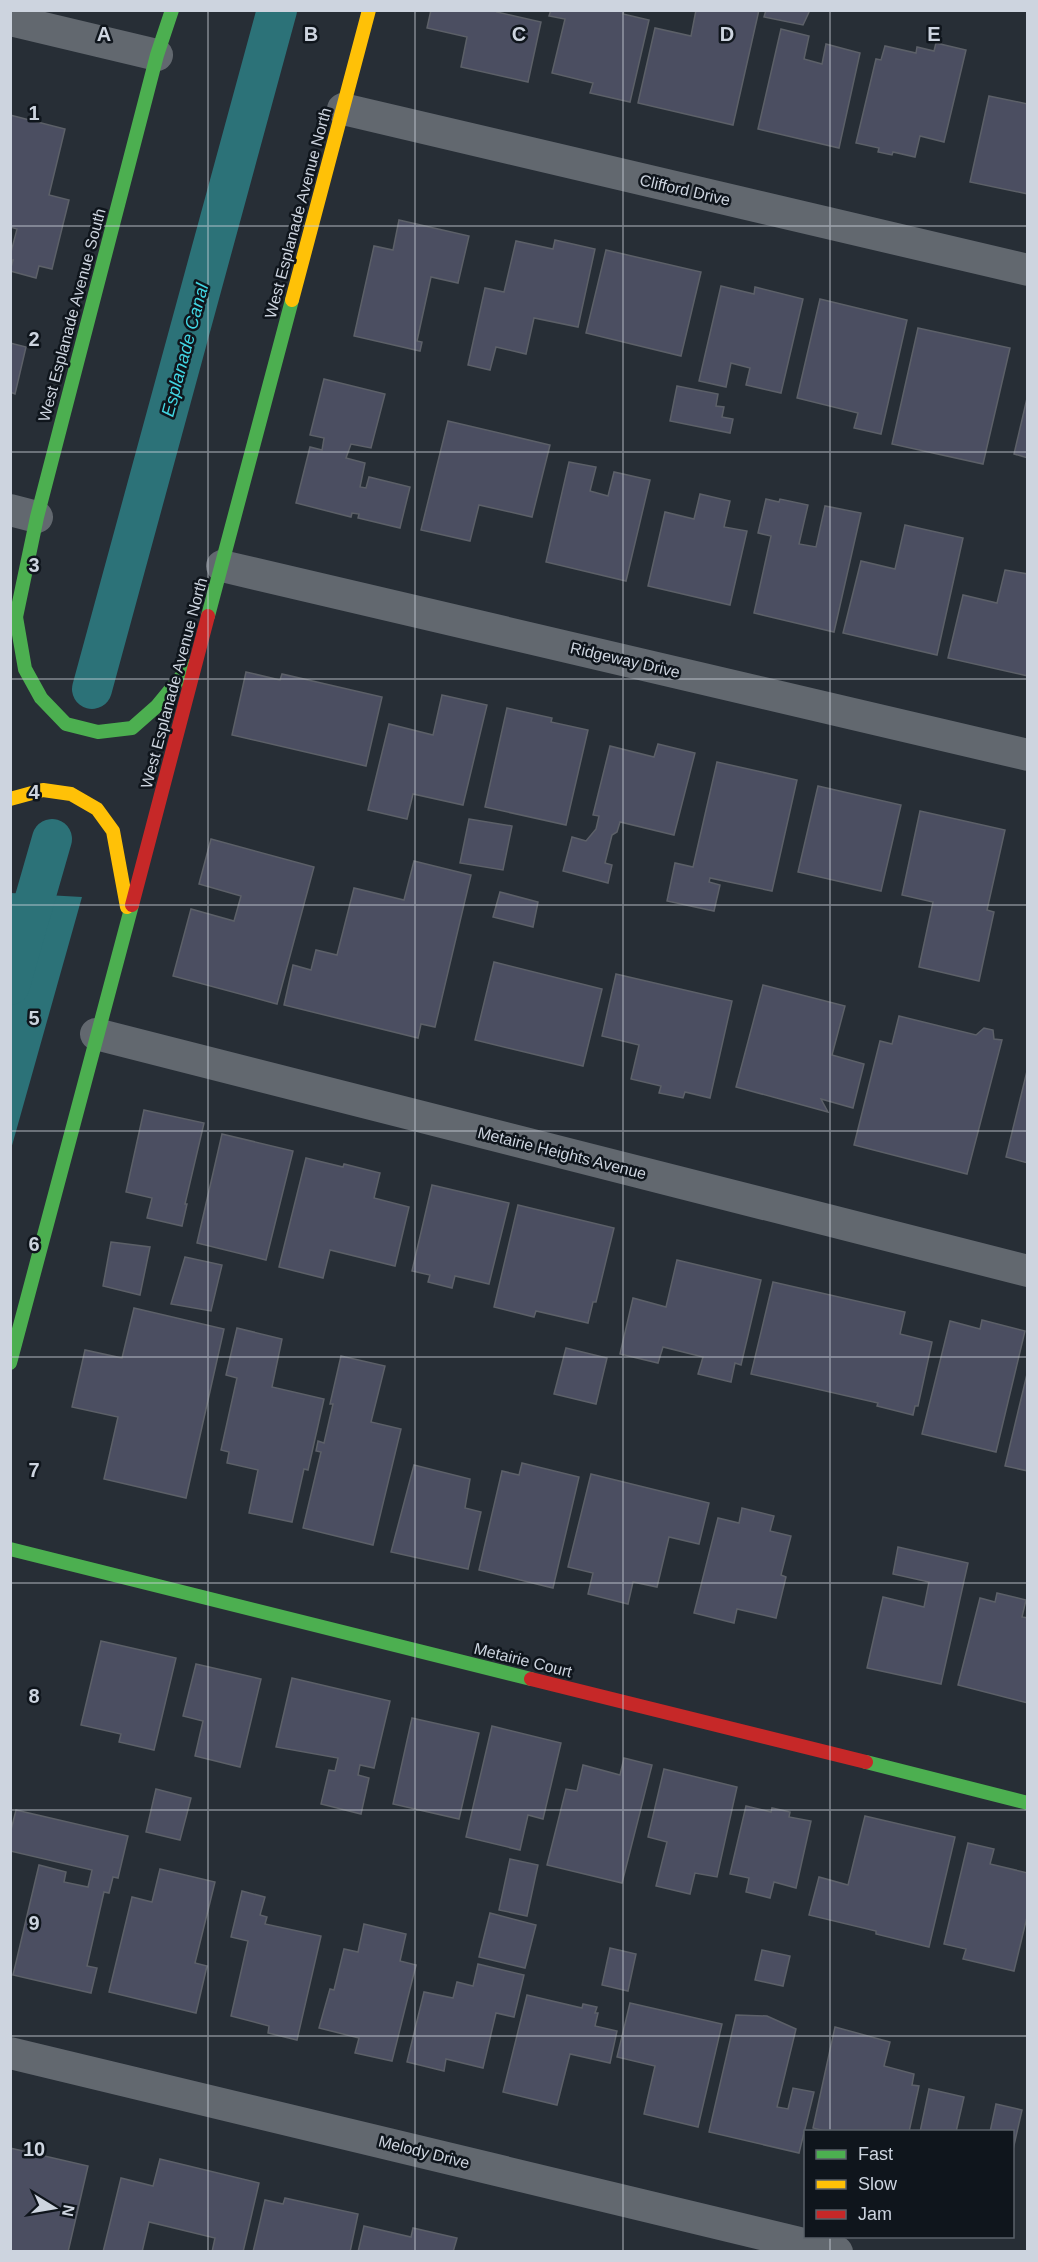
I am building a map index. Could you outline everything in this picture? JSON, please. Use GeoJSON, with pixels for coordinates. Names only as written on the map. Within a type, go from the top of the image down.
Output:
{"type":"FeatureCollection","features":[{"type":"Feature","properties":{"kind":"main road","name":"West Esplanade Avenue South"},"geometry":{"type":"LineString","coordinates":[[13,623],[24,514],[156,56],[172,10]]}},
{"type":"Feature","properties":{"kind":"main road","name":"West Esplanade Avenue North"},"geometry":{"type":"LineString","coordinates":[[10,1363],[369,10]]}},
{"type":"Feature","properties":{"kind":"main road"},"geometry":{"type":"LineString","coordinates":[[13,623],[26,669],[41,698],[66,724],[98,732],[132,728],[157,706],[197,657]]}},
{"type":"Feature","properties":{"kind":"main road"},"geometry":{"type":"LineString","coordinates":[[10,799],[43,790],[71,794],[97,809],[113,831],[129,914]]}},
{"type":"Feature","properties":{"kind":"main road","name":"Metairie Court"},"geometry":{"type":"LineString","coordinates":[[10,1548],[1028,1803]]}},
{"type":"Feature","properties":{"kind":"street"},"geometry":{"type":"LineString","coordinates":[[10,21],[156,56]]}},
{"type":"Feature","properties":{"kind":"street","name":"Clifford Drive"},"geometry":{"type":"LineString","coordinates":[[343,109],[1028,270]]}},
{"type":"Feature","properties":{"kind":"street","name":"Ridgeway Drive"},"geometry":{"type":"LineString","coordinates":[[222,566],[1028,755]]}},
{"type":"Feature","properties":{"kind":"street","name":"Metairie Heights Avenue"},"geometry":{"type":"LineString","coordinates":[[96,1035],[1028,1271]]}},
{"type":"Feature","properties":{"kind":"street","name":"Melody Drive"},"geometry":{"type":"LineString","coordinates":[[10,2053],[837,2252]]}},
{"type":"Feature","properties":{"kind":"water"},"geometry":{"type":"Polygon","coordinates":[[[10,893],[82,897],[11,1149],[10,893]]]}},
{"type":"Feature","properties":{"kind":"building"},"geometry":{"type":"Polygon","coordinates":[[[431,10],[498,10],[497,12],[541,22],[528,82],[461,67],[467,37],[427,28],[431,10]]]}},
{"type":"Feature","properties":{"kind":"building"},"geometry":{"type":"Polygon","coordinates":[[[551,10],[624,10],[623,14],[649,20],[630,102],[590,93],[593,83],[552,73],[565,19],[549,16],[551,10]]]}},
{"type":"Feature","properties":{"kind":"building"},"geometry":{"type":"Polygon","coordinates":[[[696,10],[759,10],[733,125],[638,103],[655,28],[691,36],[696,10]]]}},
{"type":"Feature","properties":{"kind":"building"},"geometry":{"type":"Polygon","coordinates":[[[766,10],[810,10],[803,25],[764,17],[766,10]]]}},
{"type":"Feature","properties":{"kind":"building"},"geometry":{"type":"Polygon","coordinates":[[[781,29],[809,36],[804,59],[822,64],[826,44],[860,53],[839,148],[758,129],[781,29]]]}},
{"type":"Feature","properties":{"kind":"building"},"geometry":{"type":"Polygon","coordinates":[[[936,43],[966,50],[944,142],[920,136],[915,157],[893,152],[892,155],[878,152],[879,148],[856,143],[876,59],[881,60],[885,46],[916,53],[917,47],[934,51],[936,43]]]}},
{"type":"Feature","properties":{"kind":"building"},"geometry":{"type":"Polygon","coordinates":[[[989,96],[1028,104],[1028,194],[970,182],[989,96]]]}},
{"type":"Feature","properties":{"kind":"building"},"geometry":{"type":"Polygon","coordinates":[[[10,115],[65,129],[49,195],[69,200],[52,269],[39,266],[36,278],[10,271],[13,260],[10,260],[10,256],[17,229],[10,227],[10,115]]]}},
{"type":"Feature","properties":{"kind":"building"},"geometry":{"type":"Polygon","coordinates":[[[399,220],[469,236],[458,283],[431,277],[417,341],[422,342],[420,351],[354,336],[374,246],[393,250],[399,220]]]}},
{"type":"Feature","properties":{"kind":"building"},"geometry":{"type":"Polygon","coordinates":[[[555,240],[595,249],[578,327],[534,318],[526,354],[496,347],[490,370],[468,365],[485,288],[504,292],[516,241],[553,249],[555,240]]]}},
{"type":"Feature","properties":{"kind":"building"},"geometry":{"type":"Polygon","coordinates":[[[606,250],[701,272],[681,356],[586,333],[606,250]]]}},
{"type":"Feature","properties":{"kind":"building"},"geometry":{"type":"Polygon","coordinates":[[[721,286],[754,294],[755,287],[803,299],[781,393],[746,385],[750,368],[731,363],[726,387],[699,381],[721,286]]]}},
{"type":"Feature","properties":{"kind":"building"},"geometry":{"type":"Polygon","coordinates":[[[820,299],[907,320],[881,434],[854,428],[858,413],[797,398],[820,299]]]}},
{"type":"Feature","properties":{"kind":"building"},"geometry":{"type":"Polygon","coordinates":[[[918,328],[1010,348],[983,464],[892,444],[918,328]]]}},
{"type":"Feature","properties":{"kind":"building"},"geometry":{"type":"Polygon","coordinates":[[[10,343],[26,347],[15,394],[10,392],[10,343]]]}},
{"type":"Feature","properties":{"kind":"building"},"geometry":{"type":"Polygon","coordinates":[[[324,379],[385,394],[371,448],[351,444],[346,458],[365,463],[360,487],[366,488],[369,477],[410,487],[400,528],[358,518],[359,514],[352,513],[351,517],[296,503],[310,447],[322,450],[324,438],[310,435],[324,379]]]}},
{"type":"Feature","properties":{"kind":"building"},"geometry":{"type":"Polygon","coordinates":[[[677,386],[718,394],[716,406],[724,407],[722,417],[733,419],[730,433],[670,421],[677,386]]]}},
{"type":"Feature","properties":{"kind":"building"},"geometry":{"type":"Polygon","coordinates":[[[1028,394],[1028,458],[1014,454],[1028,394]]]}},
{"type":"Feature","properties":{"kind":"building"},"geometry":{"type":"Polygon","coordinates":[[[448,421],[550,445],[532,517],[479,505],[470,541],[421,530],[448,421]]]}},
{"type":"Feature","properties":{"kind":"building"},"geometry":{"type":"Polygon","coordinates":[[[569,462],[596,467],[590,491],[608,496],[614,472],[650,480],[626,581],[546,562],[569,462]]]}},
{"type":"Feature","properties":{"kind":"building"},"geometry":{"type":"Polygon","coordinates":[[[700,494],[730,501],[724,527],[747,531],[730,605],[648,586],[665,512],[694,519],[700,494]]]}},
{"type":"Feature","properties":{"kind":"building"},"geometry":{"type":"Polygon","coordinates":[[[766,499],[779,502],[780,499],[808,505],[799,544],[816,547],[825,506],[861,513],[834,632],[754,613],[771,536],[758,533],[766,499]]]}},
{"type":"Feature","properties":{"kind":"building"},"geometry":{"type":"Polygon","coordinates":[[[905,525],[963,538],[937,655],[843,633],[861,561],[895,569],[905,525]]]}},
{"type":"Feature","properties":{"kind":"building"},"geometry":{"type":"Polygon","coordinates":[[[1005,570],[1028,574],[1028,676],[948,658],[963,595],[997,603],[1005,570]]]}},
{"type":"Feature","properties":{"kind":"building"},"geometry":{"type":"Polygon","coordinates":[[[246,672],[280,680],[282,674],[382,697],[366,766],[232,735],[246,672]]]}},
{"type":"Feature","properties":{"kind":"building"},"geometry":{"type":"Polygon","coordinates":[[[442,695],[487,705],[463,805],[413,794],[407,819],[368,810],[389,724],[433,735],[442,695]]]}},
{"type":"Feature","properties":{"kind":"building"},"geometry":{"type":"Polygon","coordinates":[[[507,708],[552,718],[551,722],[588,730],[566,825],[485,807],[507,708]]]}},
{"type":"Feature","properties":{"kind":"building"},"geometry":{"type":"Polygon","coordinates":[[[658,744],[695,753],[674,835],[620,822],[617,832],[612,835],[605,863],[612,865],[608,883],[563,871],[572,837],[586,841],[596,829],[599,816],[593,815],[610,746],[654,757],[658,744]]]}},
{"type":"Feature","properties":{"kind":"building"},"geometry":{"type":"Polygon","coordinates":[[[717,762],[797,780],[772,891],[710,878],[709,882],[720,885],[714,911],[667,901],[675,863],[693,867],[717,762]]]}},
{"type":"Feature","properties":{"kind":"building"},"geometry":{"type":"Polygon","coordinates":[[[818,786],[901,805],[881,891],[798,872],[818,786]]]}},
{"type":"Feature","properties":{"kind":"building"},"geometry":{"type":"Polygon","coordinates":[[[920,811],[1005,830],[987,910],[994,912],[979,981],[919,967],[933,902],[902,895],[920,811]]]}},
{"type":"Feature","properties":{"kind":"building"},"geometry":{"type":"Polygon","coordinates":[[[469,819],[512,826],[503,870],[460,863],[469,819]]]}},
{"type":"Feature","properties":{"kind":"building"},"geometry":{"type":"Polygon","coordinates":[[[211,839],[314,867],[277,1004],[173,976],[191,909],[234,921],[241,896],[199,884],[211,839]]]}},
{"type":"Feature","properties":{"kind":"building"},"geometry":{"type":"Polygon","coordinates":[[[414,861],[471,875],[435,1027],[421,1024],[418,1038],[284,1005],[293,965],[311,970],[316,950],[337,955],[354,888],[404,900],[414,861]]]}},
{"type":"Feature","properties":{"kind":"building"},"geometry":{"type":"Polygon","coordinates":[[[500,892],[538,902],[533,927],[493,917],[500,892]]]}},
{"type":"Feature","properties":{"kind":"building"},"geometry":{"type":"Polygon","coordinates":[[[494,962],[602,989],[583,1066],[475,1040],[494,962]]]}},
{"type":"Feature","properties":{"kind":"building"},"geometry":{"type":"Polygon","coordinates":[[[616,974],[732,1001],[710,1098],[685,1092],[683,1098],[659,1093],[661,1086],[631,1079],[639,1045],[602,1036],[616,974]]]}},
{"type":"Feature","properties":{"kind":"building"},"geometry":{"type":"Polygon","coordinates":[[[763,985],[845,1006],[832,1055],[864,1064],[853,1108],[821,1099],[828,1112],[736,1087],[763,985]]]}},
{"type":"Feature","properties":{"kind":"building"},"geometry":{"type":"Polygon","coordinates":[[[899,1016],[976,1035],[984,1028],[993,1030],[994,1039],[1002,1040],[967,1174],[854,1145],[880,1041],[892,1044],[899,1016]]]}},
{"type":"Feature","properties":{"kind":"building"},"geometry":{"type":"Polygon","coordinates":[[[1028,1067],[1028,1163],[1006,1157],[1028,1067]]]}},
{"type":"Feature","properties":{"kind":"building"},"geometry":{"type":"Polygon","coordinates":[[[144,1110],[204,1123],[182,1226],[147,1218],[152,1198],[126,1192],[144,1110]]]}},
{"type":"Feature","properties":{"kind":"building"},"geometry":{"type":"Polygon","coordinates":[[[222,1134],[293,1151],[266,1260],[197,1243],[222,1134]]]}},
{"type":"Feature","properties":{"kind":"building"},"geometry":{"type":"Polygon","coordinates":[[[306,1158],[380,1173],[374,1198],[409,1207],[395,1266],[330,1250],[323,1278],[279,1267],[306,1158]]]}},
{"type":"Feature","properties":{"kind":"building"},"geometry":{"type":"Polygon","coordinates":[[[432,1185],[509,1203],[489,1284],[455,1276],[452,1288],[428,1282],[430,1275],[412,1271],[432,1185]]]}},
{"type":"Feature","properties":{"kind":"building"},"geometry":{"type":"Polygon","coordinates":[[[518,1205],[614,1228],[596,1302],[593,1302],[588,1323],[536,1311],[534,1317],[494,1307],[518,1205]]]}},
{"type":"Feature","properties":{"kind":"building"},"geometry":{"type":"Polygon","coordinates":[[[111,1242],[150,1247],[140,1295],[103,1286],[111,1242]]]}},
{"type":"Feature","properties":{"kind":"building"},"geometry":{"type":"Polygon","coordinates":[[[185,1257],[222,1265],[211,1311],[171,1304],[185,1257]]]}},
{"type":"Feature","properties":{"kind":"building"},"geometry":{"type":"Polygon","coordinates":[[[677,1260],[761,1280],[741,1365],[735,1363],[731,1382],[698,1374],[703,1357],[663,1347],[658,1363],[620,1354],[633,1298],[666,1307],[677,1260]]]}},
{"type":"Feature","properties":{"kind":"building"},"geometry":{"type":"Polygon","coordinates":[[[773,1282],[905,1312],[900,1334],[932,1342],[918,1406],[915,1406],[913,1415],[877,1406],[878,1403],[751,1374],[773,1282]]]}},
{"type":"Feature","properties":{"kind":"building"},"geometry":{"type":"Polygon","coordinates":[[[134,1308],[224,1329],[186,1498],[104,1479],[118,1417],[72,1407],[85,1350],[122,1358],[134,1308]]]}},
{"type":"Feature","properties":{"kind":"building"},"geometry":{"type":"Polygon","coordinates":[[[982,1320],[1025,1331],[996,1452],[922,1434],[950,1321],[980,1329],[982,1320]]]}},
{"type":"Feature","properties":{"kind":"building"},"geometry":{"type":"Polygon","coordinates":[[[237,1328],[282,1339],[272,1387],[324,1399],[308,1470],[304,1469],[292,1522],[249,1513],[258,1470],[227,1463],[229,1452],[221,1450],[237,1378],[226,1375],[237,1328]]]}},
{"type":"Feature","properties":{"kind":"building"},"geometry":{"type":"Polygon","coordinates":[[[566,1348],[607,1358],[596,1404],[554,1394],[566,1348]]]}},
{"type":"Feature","properties":{"kind":"building"},"geometry":{"type":"Polygon","coordinates":[[[341,1356],[385,1366],[371,1422],[401,1429],[373,1545],[303,1528],[321,1452],[316,1451],[318,1441],[324,1443],[341,1356]]]}},
{"type":"Feature","properties":{"kind":"building"},"geometry":{"type":"Polygon","coordinates":[[[1028,1370],[1028,1471],[1005,1466],[1028,1370]]]}},
{"type":"Feature","properties":{"kind":"building"},"geometry":{"type":"Polygon","coordinates":[[[522,1463],[579,1477],[553,1588],[479,1570],[502,1471],[519,1475],[522,1463]]]}},
{"type":"Feature","properties":{"kind":"building"},"geometry":{"type":"Polygon","coordinates":[[[414,1465],[470,1479],[465,1508],[481,1512],[468,1569],[391,1552],[414,1465]]]}},
{"type":"Feature","properties":{"kind":"building"},"geometry":{"type":"Polygon","coordinates":[[[591,1474],[709,1503],[699,1544],[669,1537],[657,1587],[633,1582],[628,1604],[588,1594],[593,1573],[568,1567],[591,1474]]]}},
{"type":"Feature","properties":{"kind":"building"},"geometry":{"type":"Polygon","coordinates":[[[742,1508],[774,1516],[770,1531],[791,1536],[781,1575],[786,1577],[776,1618],[737,1609],[734,1623],[694,1613],[718,1518],[739,1523],[742,1508]]]}},
{"type":"Feature","properties":{"kind":"building"},"geometry":{"type":"Polygon","coordinates":[[[898,1547],[968,1563],[941,1684],[867,1668],[883,1597],[924,1607],[929,1582],[893,1574],[898,1547]]]}},
{"type":"Feature","properties":{"kind":"building"},"geometry":{"type":"Polygon","coordinates":[[[997,1593],[1026,1600],[1022,1617],[1028,1618],[1028,1703],[958,1685],[980,1598],[995,1602],[997,1593]]]}},
{"type":"Feature","properties":{"kind":"building"},"geometry":{"type":"Polygon","coordinates":[[[101,1641],[176,1658],[154,1750],[119,1742],[121,1734],[81,1725],[101,1641]]]}},
{"type":"Feature","properties":{"kind":"building"},"geometry":{"type":"Polygon","coordinates":[[[196,1664],[261,1679],[240,1767],[195,1756],[203,1721],[183,1716],[196,1664]]]}},
{"type":"Feature","properties":{"kind":"building"},"geometry":{"type":"Polygon","coordinates":[[[292,1678],[390,1701],[374,1768],[360,1765],[358,1775],[369,1778],[361,1814],[321,1804],[329,1770],[335,1771],[338,1758],[276,1747],[292,1678]]]}},
{"type":"Feature","properties":{"kind":"building"},"geometry":{"type":"Polygon","coordinates":[[[412,1718],[479,1733],[459,1819],[393,1804],[412,1718]]]}},
{"type":"Feature","properties":{"kind":"building"},"geometry":{"type":"Polygon","coordinates":[[[492,1726],[561,1743],[543,1819],[528,1815],[520,1850],[466,1837],[492,1726]]]}},
{"type":"Feature","properties":{"kind":"building"},"geometry":{"type":"Polygon","coordinates":[[[624,1758],[652,1765],[622,1883],[547,1865],[566,1789],[577,1791],[583,1765],[620,1775],[624,1758]]]}},
{"type":"Feature","properties":{"kind":"building"},"geometry":{"type":"Polygon","coordinates":[[[664,1769],[737,1787],[717,1877],[695,1873],[690,1894],[656,1886],[667,1842],[648,1837],[664,1769]]]}},
{"type":"Feature","properties":{"kind":"building"},"geometry":{"type":"Polygon","coordinates":[[[156,1789],[191,1798],[180,1840],[146,1832],[156,1789]]]}},
{"type":"Feature","properties":{"kind":"building"},"geometry":{"type":"Polygon","coordinates":[[[746,1806],[771,1812],[772,1808],[790,1812],[789,1817],[811,1821],[796,1888],[774,1882],[770,1898],[746,1892],[749,1878],[730,1874],[746,1806]]]}},
{"type":"Feature","properties":{"kind":"building"},"geometry":{"type":"Polygon","coordinates":[[[16,1810],[128,1836],[118,1878],[113,1877],[109,1893],[104,1892],[87,1966],[97,1968],[91,1993],[13,1975],[39,1865],[66,1872],[64,1882],[88,1887],[92,1870],[10,1851],[10,1834],[16,1810]]]}},
{"type":"Feature","properties":{"kind":"building"},"geometry":{"type":"Polygon","coordinates":[[[865,1816],[955,1837],[929,1947],[876,1934],[876,1931],[809,1915],[819,1877],[848,1885],[865,1816]]]}},
{"type":"Feature","properties":{"kind":"building"},"geometry":{"type":"Polygon","coordinates":[[[968,1843],[994,1849],[990,1864],[1028,1873],[1028,1913],[1014,1971],[963,1959],[966,1949],[944,1944],[968,1843]]]}},
{"type":"Feature","properties":{"kind":"building"},"geometry":{"type":"Polygon","coordinates":[[[510,1859],[538,1865],[527,1916],[499,1910],[510,1859]]]}},
{"type":"Feature","properties":{"kind":"building"},"geometry":{"type":"Polygon","coordinates":[[[160,1869],[215,1882],[195,1963],[207,1966],[196,2013],[109,1992],[132,1897],[152,1902],[160,1869]]]}},
{"type":"Feature","properties":{"kind":"building"},"geometry":{"type":"Polygon","coordinates":[[[242,1891],[265,1897],[260,1915],[267,1917],[265,1924],[321,1936],[297,2040],[268,2033],[269,2026],[231,2016],[248,1941],[231,1937],[242,1891]]]}},
{"type":"Feature","properties":{"kind":"building"},"geometry":{"type":"Polygon","coordinates":[[[490,1913],[536,1925],[525,1968],[479,1957],[490,1913]]]}},
{"type":"Feature","properties":{"kind":"building"},"geometry":{"type":"Polygon","coordinates":[[[364,1924],[406,1934],[400,1961],[416,1965],[392,2061],[355,2053],[359,2038],[319,2028],[330,1989],[334,1990],[344,1949],[358,1952],[364,1924]]]}},
{"type":"Feature","properties":{"kind":"building"},"geometry":{"type":"Polygon","coordinates":[[[610,1948],[636,1954],[628,1991],[602,1985],[610,1948]]]}},
{"type":"Feature","properties":{"kind":"building"},"geometry":{"type":"Polygon","coordinates":[[[762,1950],[790,1956],[783,1986],[755,1980],[762,1950]]]}},
{"type":"Feature","properties":{"kind":"building"},"geometry":{"type":"Polygon","coordinates":[[[478,1964],[524,1975],[514,2017],[496,2013],[483,2068],[446,2059],[444,2071],[407,2062],[424,1992],[453,1998],[457,1982],[473,1986],[478,1964]]]}},
{"type":"Feature","properties":{"kind":"building"},"geometry":{"type":"Polygon","coordinates":[[[527,1995],[582,2008],[583,2004],[597,2007],[595,2026],[617,2031],[610,2063],[570,2054],[557,2105],[503,2092],[527,1995]]]}},
{"type":"Feature","properties":{"kind":"building"},"geometry":{"type":"Polygon","coordinates":[[[630,2003],[722,2024],[698,2127],[644,2114],[655,2066],[617,2057],[630,2003]]]}},
{"type":"Feature","properties":{"kind":"building"},"geometry":{"type":"Polygon","coordinates":[[[736,2015],[767,2016],[796,2029],[777,2107],[788,2109],[793,2088],[814,2092],[799,2153],[709,2132],[736,2015]]]}},
{"type":"Feature","properties":{"kind":"building"},"geometry":{"type":"Polygon","coordinates":[[[835,2027],[890,2042],[884,2066],[914,2074],[912,2085],[919,2086],[909,2130],[821,2130],[813,2128],[835,2027]]]}},
{"type":"Feature","properties":{"kind":"building"},"geometry":{"type":"Polygon","coordinates":[[[929,2089],[964,2097],[956,2130],[920,2130],[929,2089]]]}},
{"type":"Feature","properties":{"kind":"building"},"geometry":{"type":"Polygon","coordinates":[[[996,2104],[1022,2110],[1014,2145],[1014,2130],[990,2130],[996,2104]]]}},
{"type":"Feature","properties":{"kind":"building"},"geometry":{"type":"Polygon","coordinates":[[[10,2148],[88,2166],[68,2252],[10,2252],[10,2148]]]}},
{"type":"Feature","properties":{"kind":"building"},"geometry":{"type":"Polygon","coordinates":[[[160,2159],[259,2183],[243,2252],[212,2252],[215,2238],[149,2222],[142,2252],[103,2252],[121,2178],[153,2186],[160,2159]]]}},
{"type":"Feature","properties":{"kind":"building"},"geometry":{"type":"Polygon","coordinates":[[[285,2198],[358,2214],[350,2252],[253,2252],[265,2200],[283,2204],[285,2198]]]}},
{"type":"Feature","properties":{"kind":"building"},"geometry":{"type":"Polygon","coordinates":[[[364,2226],[411,2237],[413,2228],[457,2238],[453,2252],[358,2252],[364,2226]]]}},
{"type":"Feature","properties":{"kind":"waterway","name":"Esplanade Canal"},"geometry":{"type":"LineString","coordinates":[[92,689],[277,10]]}},
{"type":"Feature","properties":{"kind":"waterway","name":"Esplanade Canal"},"geometry":{"type":"LineString","coordinates":[[10,985],[52,839]]}},
{"type":"Feature","properties":{"kind":"traffic: fast"},"geometry":{"type":"LineString","coordinates":[[10,628],[16,617],[37,517],[157,55],[172,10]]}},
{"type":"Feature","properties":{"kind":"traffic: fast"},"geometry":{"type":"LineString","coordinates":[[208,616],[292,300]]}},
{"type":"Feature","properties":{"kind":"traffic: fast"},"geometry":{"type":"LineString","coordinates":[[16,617],[25,669],[41,698],[66,724],[98,732],[132,728],[157,706],[190,666]]}},
{"type":"Feature","properties":{"kind":"traffic: fast"},"geometry":{"type":"LineString","coordinates":[[10,1363],[132,905]]}},
{"type":"Feature","properties":{"kind":"traffic: fast"},"geometry":{"type":"LineString","coordinates":[[10,1549],[531,1679]]}},
{"type":"Feature","properties":{"kind":"traffic: fast"},"geometry":{"type":"LineString","coordinates":[[866,1762],[1028,1803]]}},
{"type":"Feature","properties":{"kind":"traffic: slow"},"geometry":{"type":"LineString","coordinates":[[292,300],[369,10]]}},
{"type":"Feature","properties":{"kind":"traffic: slow"},"geometry":{"type":"LineString","coordinates":[[10,799],[43,790],[71,794],[97,809],[113,831],[127,907]]}},
{"type":"Feature","properties":{"kind":"traffic: jam"},"geometry":{"type":"LineString","coordinates":[[132,905],[208,616]]}},
{"type":"Feature","properties":{"kind":"traffic: jam"},"geometry":{"type":"LineString","coordinates":[[531,1679],[866,1762]]}}]}
